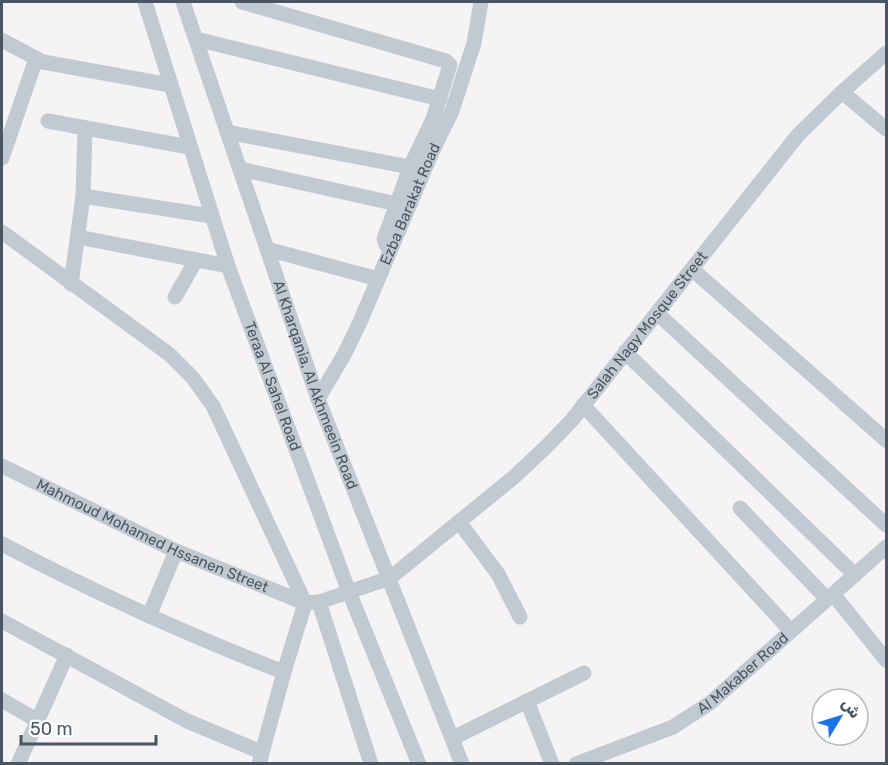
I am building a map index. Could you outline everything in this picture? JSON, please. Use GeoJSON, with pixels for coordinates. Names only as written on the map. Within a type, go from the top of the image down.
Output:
{"type":"FeatureCollection","features":[{"type":"Feature","properties":{"kind":"street","name":"Al Kharqania, Al Akhmeein Road"},"geometry":{"type":"LineString","coordinates":[[183,2],[318,399],[462,764]]}},
{"type":"Feature","properties":{"kind":"street"},"geometry":{"type":"LineString","coordinates":[[242,2],[446,61],[450,68],[440,99],[410,167],[384,239],[390,249]]}},
{"type":"Feature","properties":{"kind":"street","name":"Ezba Barakat Road"},"geometry":{"type":"LineString","coordinates":[[318,399],[345,353],[452,111],[474,42],[481,2]]}},
{"type":"Feature","properties":{"kind":"street","name":"Teraa Al Sahel Road"},"geometry":{"type":"LineString","coordinates":[[141,3],[228,266],[350,592],[419,764]]}},
{"type":"Feature","properties":{"kind":"street"},"geometry":{"type":"LineString","coordinates":[[196,39],[440,99]]}},
{"type":"Feature","properties":{"kind":"street"},"geometry":{"type":"LineString","coordinates":[[2,40],[36,59],[53,64],[170,85]]}},
{"type":"Feature","properties":{"kind":"street","name":"Salah Nagy Mosque Street"},"geometry":{"type":"LineString","coordinates":[[312,603],[390,578],[514,477],[546,447],[584,405],[798,135],[886,53]]}},
{"type":"Feature","properties":{"kind":"street"},"geometry":{"type":"LineString","coordinates":[[2,158],[36,59]]}},
{"type":"Feature","properties":{"kind":"street"},"geometry":{"type":"LineString","coordinates":[[842,92],[886,129]]}},
{"type":"Feature","properties":{"kind":"street"},"geometry":{"type":"LineString","coordinates":[[48,121],[189,147]]}},
{"type":"Feature","properties":{"kind":"street"},"geometry":{"type":"LineString","coordinates":[[71,284],[83,196],[85,128]]}},
{"type":"Feature","properties":{"kind":"street"},"geometry":{"type":"LineString","coordinates":[[227,132],[410,167]]}},
{"type":"Feature","properties":{"kind":"street"},"geometry":{"type":"LineString","coordinates":[[240,169],[396,204]]}},
{"type":"Feature","properties":{"kind":"street"},"geometry":{"type":"LineString","coordinates":[[83,196],[211,216]]}},
{"type":"Feature","properties":{"kind":"street"},"geometry":{"type":"LineString","coordinates":[[2,232],[169,354],[200,387],[213,406],[312,603],[371,764]]}},
{"type":"Feature","properties":{"kind":"street"},"geometry":{"type":"LineString","coordinates":[[78,237],[228,266]]}},
{"type":"Feature","properties":{"kind":"street"},"geometry":{"type":"LineString","coordinates":[[267,249],[378,279]]}},
{"type":"Feature","properties":{"kind":"street"},"geometry":{"type":"LineString","coordinates":[[175,297],[196,260]]}},
{"type":"Feature","properties":{"kind":"street"},"geometry":{"type":"LineString","coordinates":[[693,270],[886,440]]}},
{"type":"Feature","properties":{"kind":"street"},"geometry":{"type":"LineString","coordinates":[[657,313],[886,525]]}},
{"type":"Feature","properties":{"kind":"street"},"geometry":{"type":"LineString","coordinates":[[626,352],[855,575]]}},
{"type":"Feature","properties":{"kind":"street"},"geometry":{"type":"LineString","coordinates":[[584,405],[790,630]]}},
{"type":"Feature","properties":{"kind":"street","name":"Mahmoud Mohamed Hssanen Street"},"geometry":{"type":"LineString","coordinates":[[2,466],[176,551],[312,603]]}},
{"type":"Feature","properties":{"kind":"street"},"geometry":{"type":"LineString","coordinates":[[740,508],[830,597],[886,660]]}},
{"type":"Feature","properties":{"kind":"street"},"geometry":{"type":"LineString","coordinates":[[459,522],[498,574],[520,617]]}},
{"type":"Feature","properties":{"kind":"street"},"geometry":{"type":"LineString","coordinates":[[2,544],[87,588],[228,651],[284,672]]}},
{"type":"Feature","properties":{"kind":"street","name":"Al Makaber Road"},"geometry":{"type":"LineString","coordinates":[[576,764],[673,727],[692,716],[710,703],[886,547]]}},
{"type":"Feature","properties":{"kind":"street"},"geometry":{"type":"LineString","coordinates":[[149,616],[176,551]]}},
{"type":"Feature","properties":{"kind":"street"},"geometry":{"type":"LineString","coordinates":[[2,621],[260,758],[284,672],[312,603]]}},
{"type":"Feature","properties":{"kind":"street"},"geometry":{"type":"LineString","coordinates":[[18,764],[67,655]]}},
{"type":"Feature","properties":{"kind":"street"},"geometry":{"type":"LineString","coordinates":[[453,738],[584,673]]}},
{"type":"Feature","properties":{"kind":"street"},"geometry":{"type":"LineString","coordinates":[[2,700],[38,721]]}},
{"type":"Feature","properties":{"kind":"street"},"geometry":{"type":"LineString","coordinates":[[527,701],[552,764]]}}]}
